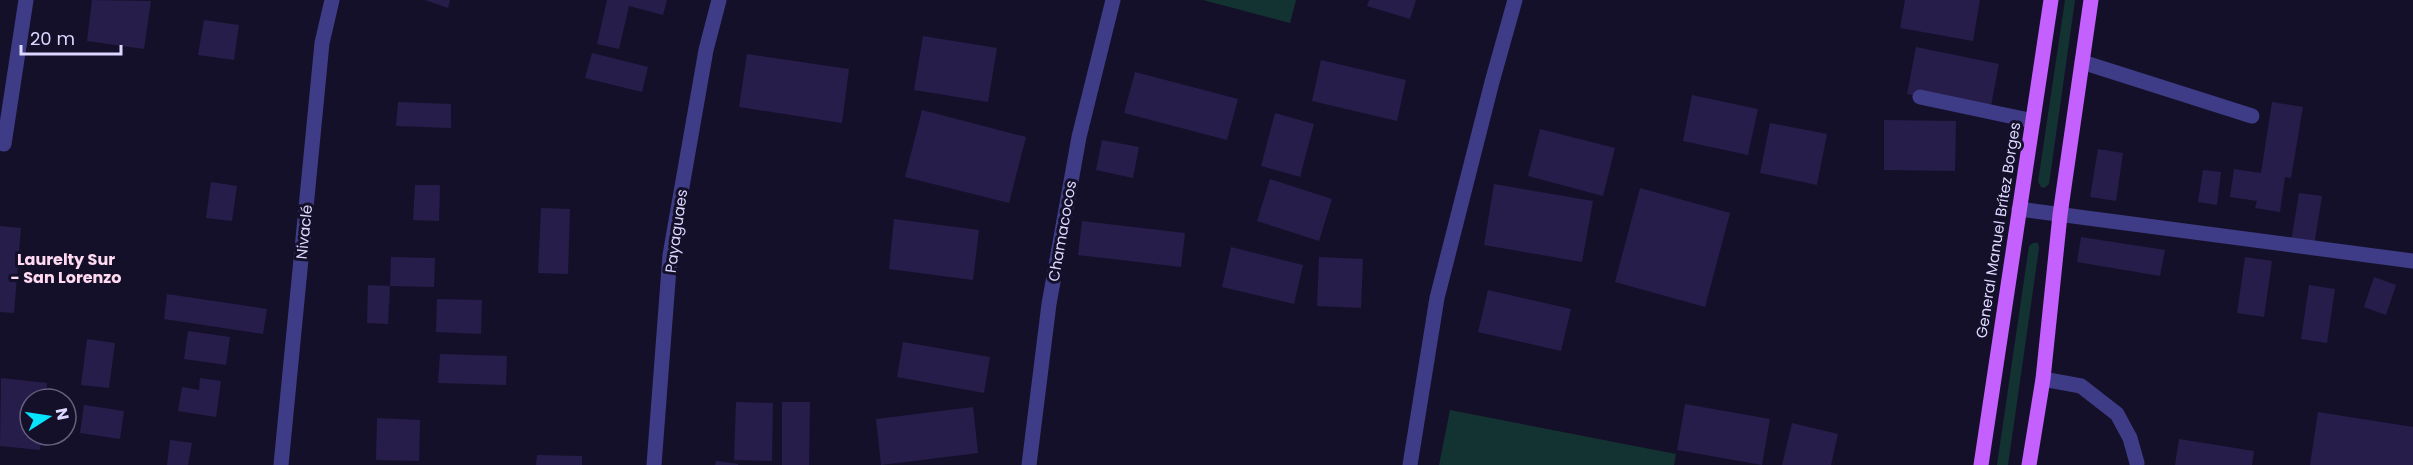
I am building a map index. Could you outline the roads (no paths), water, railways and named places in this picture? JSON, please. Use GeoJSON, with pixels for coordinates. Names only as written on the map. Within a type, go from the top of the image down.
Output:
{"type":"FeatureCollection","features":[{"type":"Feature","properties":{"kind":"main road","name":"General Manuel Brítez Borges"},"geometry":{"type":"LineString","coordinates":[[1981,465],[2051,0]]}},
{"type":"Feature","properties":{"kind":"main road"},"geometry":{"type":"LineString","coordinates":[[2029,465],[2043,379],[2060,215],[2091,0]]}},
{"type":"Feature","properties":{"kind":"street"},"geometry":{"type":"LineString","coordinates":[[2,144],[26,0]]}},
{"type":"Feature","properties":{"kind":"street","name":"Nivaclé"},"geometry":{"type":"LineString","coordinates":[[281,465],[322,43],[332,0]]}},
{"type":"Feature","properties":{"kind":"street","name":"Payaguaes"},"geometry":{"type":"LineString","coordinates":[[654,465],[670,255],[706,50],[719,0]]}},
{"type":"Feature","properties":{"kind":"street","name":"Chamacocos"},"geometry":{"type":"LineString","coordinates":[[1029,465],[1049,304],[1079,137],[1113,0]]}},
{"type":"Feature","properties":{"kind":"street"},"geometry":{"type":"LineString","coordinates":[[1410,465],[1437,298],[1515,0]]}},
{"type":"Feature","properties":{"kind":"street"},"geometry":{"type":"LineString","coordinates":[[2082,62],[2252,116]]}},
{"type":"Feature","properties":{"kind":"street"},"geometry":{"type":"LineString","coordinates":[[1920,97],[2033,121]]}},
{"type":"Feature","properties":{"kind":"street"},"geometry":{"type":"LineString","coordinates":[[2019,209],[2413,261]]}},
{"type":"Feature","properties":{"kind":"street"},"geometry":{"type":"LineString","coordinates":[[2043,379],[2081,386],[2117,414],[2130,438],[2137,463]]}},
{"type":"Feature","properties":{"kind":"district","name":"Laurelty Sur - San Lorenzo"},"geometry":{"type":"Point","coordinates":[66,268]}}]}
